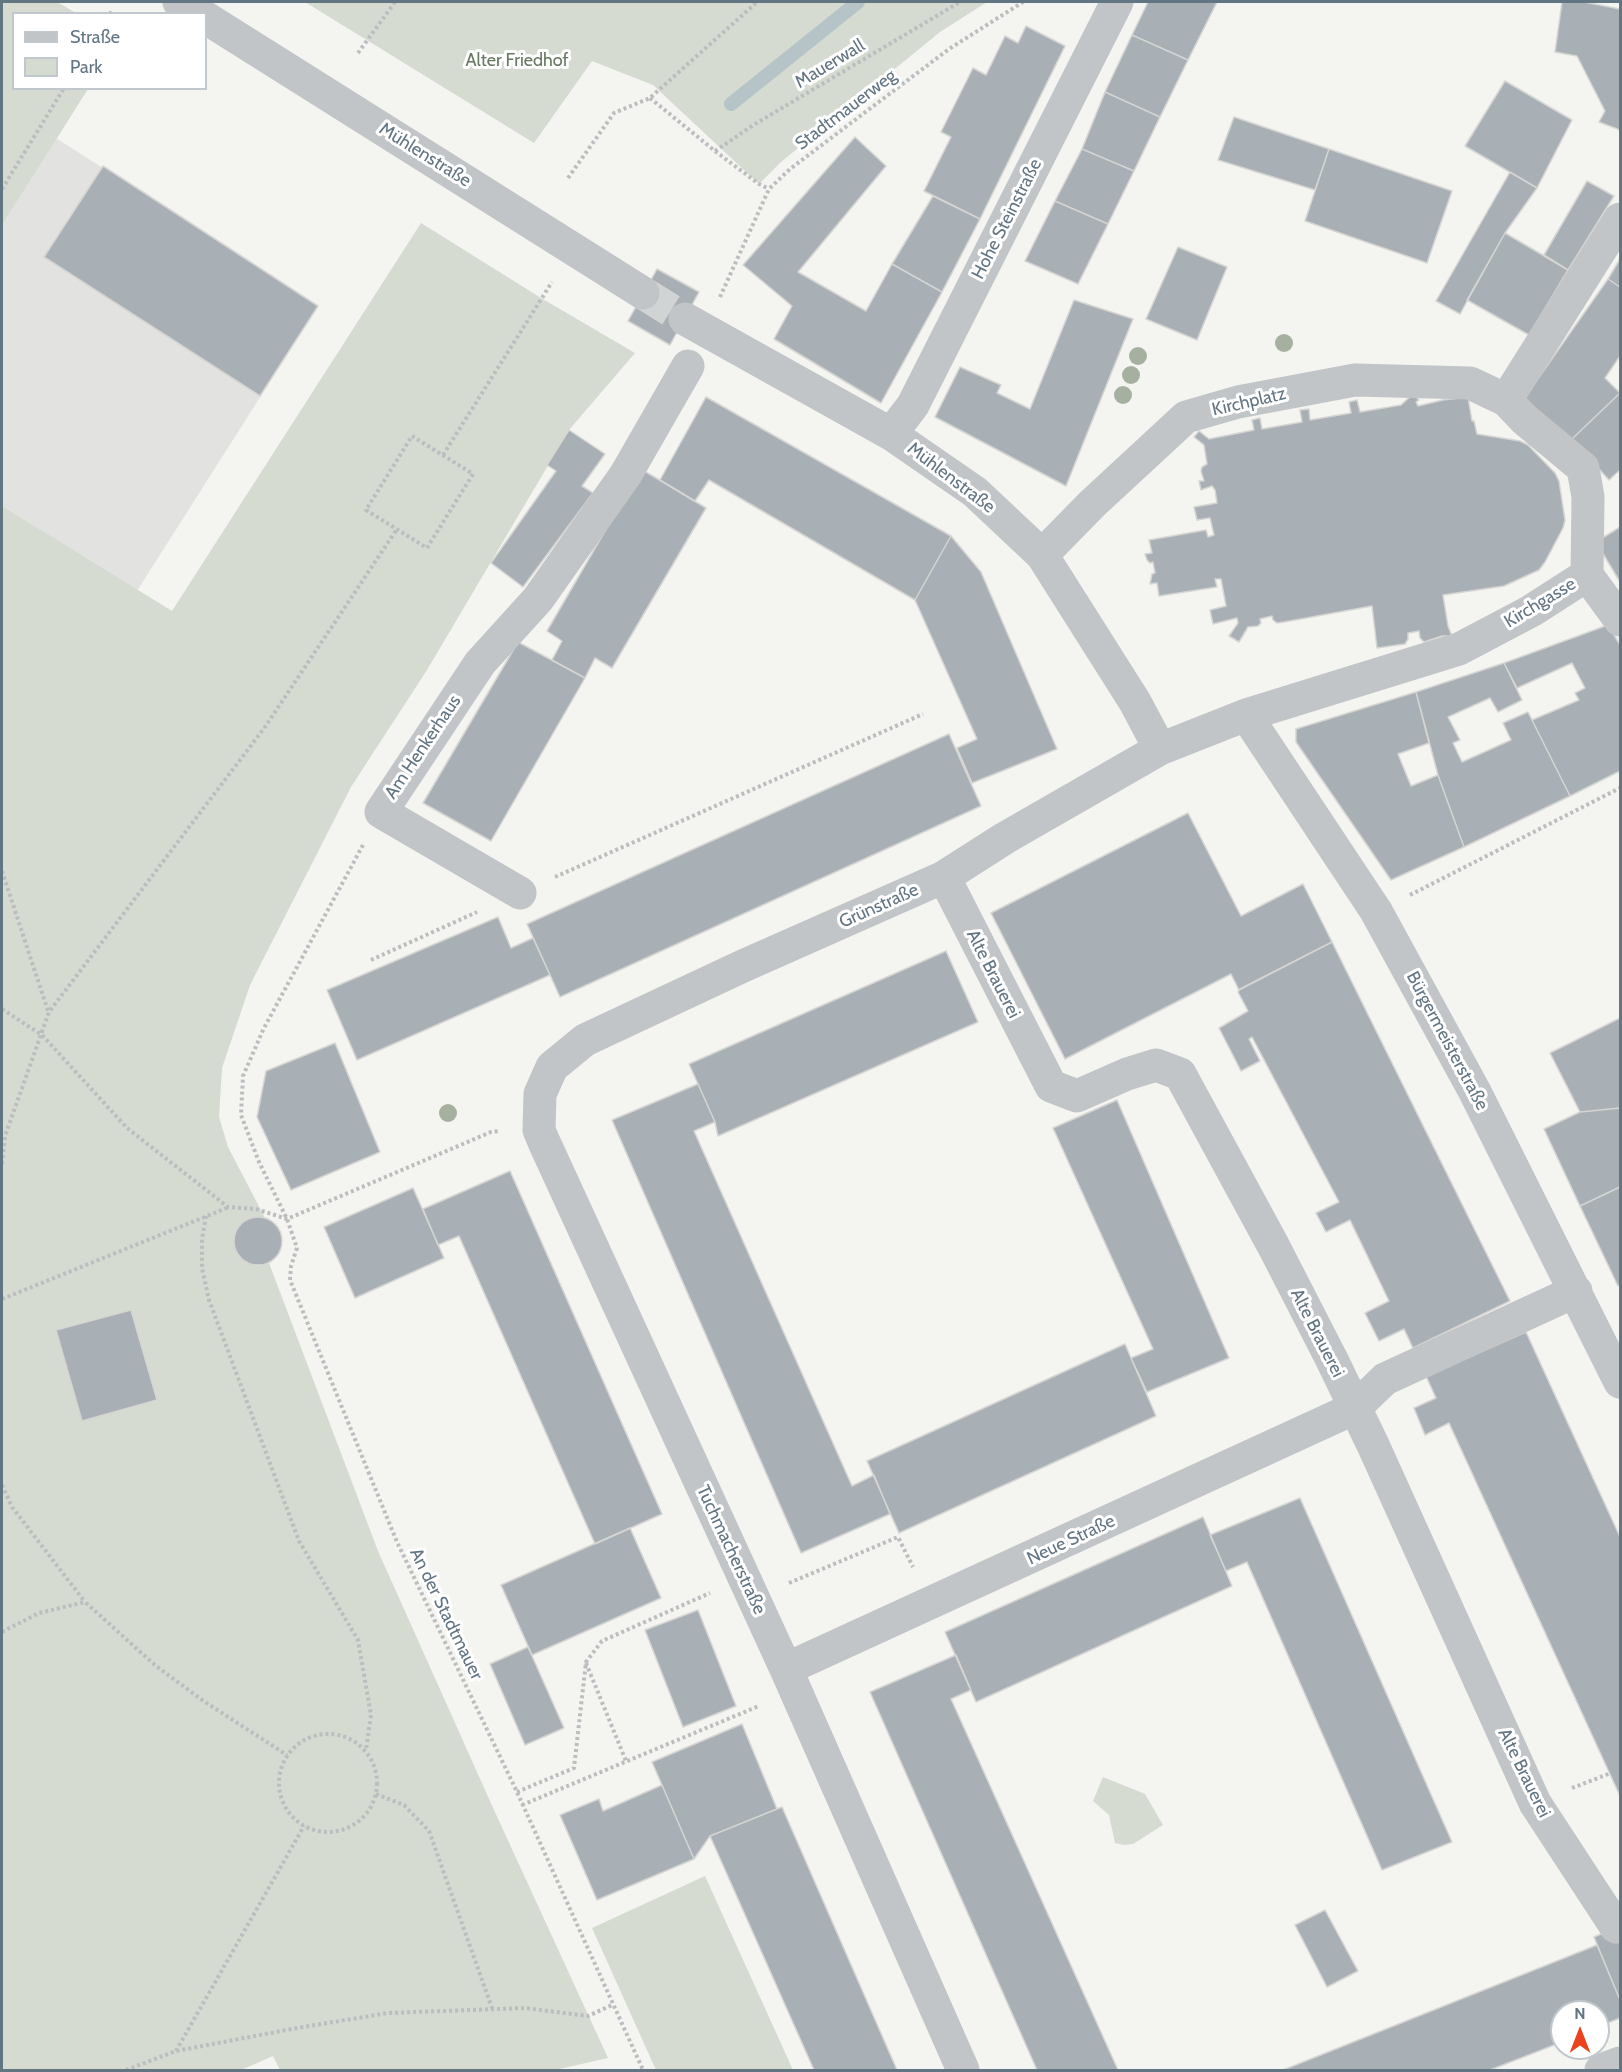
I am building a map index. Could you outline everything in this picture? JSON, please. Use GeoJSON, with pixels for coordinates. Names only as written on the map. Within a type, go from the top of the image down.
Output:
{"type":"FeatureCollection","features":[{"type":"Feature","properties":{"kind":"street"},"geometry":{"type":"LineString","coordinates":[[179,2],[195,12]]}},
{"type":"Feature","properties":{"kind":"street","name":"Hohe Steinstraße"},"geometry":{"type":"LineString","coordinates":[[891,434],[913,405],[1117,2]]}},
{"type":"Feature","properties":{"kind":"street","name":"Mühlenstraße"},"geometry":{"type":"LineString","coordinates":[[207,19],[643,293]]}},
{"type":"Feature","properties":{"kind":"street"},"geometry":{"type":"LineString","coordinates":[[1506,400],[1620,219]]}},
{"type":"Feature","properties":{"kind":"street","name":"Mühlenstraße"},"geometry":{"type":"LineString","coordinates":[[685,319],[891,434],[975,492],[1042,555],[1135,702],[1160,749]]}},
{"type":"Feature","properties":{"kind":"street","name":"Am Henkerhaus"},"geometry":{"type":"LineString","coordinates":[[381,812],[480,663],[538,599],[626,474],[688,366]]}},
{"type":"Feature","properties":{"kind":"street","name":"Kirchplatz"},"geometry":{"type":"LineString","coordinates":[[1042,555],[1092,504],[1186,417],[1238,402],[1355,380],[1470,382],[1506,400]]}},
{"type":"Feature","properties":{"kind":"street","name":"Kirchgasse"},"geometry":{"type":"LineString","coordinates":[[1160,749],[1246,715],[1459,649],[1531,611],[1587,574],[1588,497],[1583,468],[1524,419],[1506,400]]}},
{"type":"Feature","properties":{"kind":"street"},"geometry":{"type":"LineString","coordinates":[[1587,574],[1620,620]]}},
{"type":"Feature","properties":{"kind":"street","name":"Bürgermeisterstraße"},"geometry":{"type":"LineString","coordinates":[[1246,715],[1376,912],[1475,1092],[1620,1382]]}},
{"type":"Feature","properties":{"kind":"street","name":"Grünstraße"},"geometry":{"type":"LineString","coordinates":[[585,1040],[742,966],[944,877],[1005,838],[1160,749]]}},
{"type":"Feature","properties":{"kind":"street"},"geometry":{"type":"LineString","coordinates":[[381,812],[520,893]]}},
{"type":"Feature","properties":{"kind":"street","name":"Alte Brauerei"},"geometry":{"type":"LineString","coordinates":[[944,877],[1051,1086],[1077,1096],[1127,1074],[1156,1065],[1180,1074],[1274,1247],[1355,1408],[1535,1803],[1616,1927]]}},
{"type":"Feature","properties":{"kind":"street","name":"Tuchmacherstraße"},"geometry":{"type":"LineString","coordinates":[[585,1040],[552,1067],[540,1094],[539,1130],[791,1680],[963,2070]]}},
{"type":"Feature","properties":{"kind":"street"},"geometry":{"type":"LineString","coordinates":[[1355,1408],[1385,1378],[1576,1291]]}},
{"type":"Feature","properties":{"kind":"street","name":"Neue Straße"},"geometry":{"type":"LineString","coordinates":[[791,1680],[930,1604],[1355,1408]]}},
{"type":"Feature","properties":{"kind":"street"},"geometry":{"type":"LineString","coordinates":[[1601,2070],[1620,2063]]}},
{"type":"Feature","properties":{"kind":"path"},"geometry":{"type":"LineString","coordinates":[[358,53],[396,2]]}},
{"type":"Feature","properties":{"kind":"path"},"geometry":{"type":"LineString","coordinates":[[567,178],[614,113],[650,98],[757,2]]}},
{"type":"Feature","properties":{"kind":"path","name":"Mauerwall"},"geometry":{"type":"LineString","coordinates":[[715,151],[960,2]]}},
{"type":"Feature","properties":{"kind":"path","name":"Stadtmauerweg"},"geometry":{"type":"LineString","coordinates":[[728,277],[769,189],[790,169],[950,49],[1023,2]]}},
{"type":"Feature","properties":{"kind":"path"},"geometry":{"type":"LineString","coordinates":[[2,189],[63,90]]}},
{"type":"Feature","properties":{"kind":"path"},"geometry":{"type":"LineString","coordinates":[[650,98],[715,151],[769,189]]}},
{"type":"Feature","properties":{"kind":"path"},"geometry":{"type":"LineString","coordinates":[[443,455],[552,282]]}},
{"type":"Feature","properties":{"kind":"path"},"geometry":{"type":"LineString","coordinates":[[412,436],[473,474],[427,548],[397,529],[366,510],[412,436]]}},
{"type":"Feature","properties":{"kind":"path"},"geometry":{"type":"LineString","coordinates":[[2,1164],[5,1136],[49,1012],[265,727],[397,529]]}},
{"type":"Feature","properties":{"kind":"path"},"geometry":{"type":"LineString","coordinates":[[371,960],[923,714]]}},
{"type":"Feature","properties":{"kind":"path"},"geometry":{"type":"LineString","coordinates":[[1376,912],[1620,788]]}},
{"type":"Feature","properties":{"kind":"path","name":"Am Henkerhaus"},"geometry":{"type":"LineString","coordinates":[[259,1162],[241,1115],[243,1076],[264,1028],[381,812]]}},
{"type":"Feature","properties":{"kind":"path"},"geometry":{"type":"LineString","coordinates":[[2,871],[49,1012]]}},
{"type":"Feature","properties":{"kind":"path"},"geometry":{"type":"LineString","coordinates":[[2,1009],[42,1035],[127,1128],[228,1207]]}},
{"type":"Feature","properties":{"kind":"path"},"geometry":{"type":"LineString","coordinates":[[2,1299],[228,1207],[256,1209],[287,1219],[491,1132],[539,1130]]}},
{"type":"Feature","properties":{"kind":"path","name":"An der Stadtmauer"},"geometry":{"type":"LineString","coordinates":[[259,1162],[287,1219],[297,1248],[291,1266],[290,1280],[397,1542],[517,1792],[643,2070]]}},
{"type":"Feature","properties":{"kind":"path"},"geometry":{"type":"LineString","coordinates":[[206,1216],[202,1239],[202,1268],[209,1300],[299,1541],[358,1640],[371,1715],[366,1750]]}},
{"type":"Feature","properties":{"kind":"path"},"geometry":{"type":"LineString","coordinates":[[2,1485],[12,1507],[85,1602],[156,1666],[287,1755]]}},
{"type":"Feature","properties":{"kind":"path"},"geometry":{"type":"LineString","coordinates":[[786,1585],[898,1537],[930,1604]]}},
{"type":"Feature","properties":{"kind":"path"},"geometry":{"type":"LineString","coordinates":[[517,1792],[574,1768],[586,1662],[602,1641],[744,1578]]}},
{"type":"Feature","properties":{"kind":"path"},"geometry":{"type":"LineString","coordinates":[[2,1632],[39,1613],[85,1602]]}},
{"type":"Feature","properties":{"kind":"path"},"geometry":{"type":"LineString","coordinates":[[586,1662],[626,1761]]}},
{"type":"Feature","properties":{"kind":"path"},"geometry":{"type":"LineString","coordinates":[[522,1805],[626,1761],[791,1680]]}},
{"type":"Feature","properties":{"kind":"path"},"geometry":{"type":"LineString","coordinates":[[325,1733],[354,1740],[366,1750],[374,1764],[377,1778],[376,1794],[370,1808],[361,1819],[348,1828],[333,1832],[318,1832],[303,1826],[291,1816],[282,1802],[278,1786],[280,1770],[287,1755],[297,1744],[310,1736],[325,1733]]}},
{"type":"Feature","properties":{"kind":"path"},"geometry":{"type":"LineString","coordinates":[[376,1794],[404,1805],[429,1831],[492,2008]]}},
{"type":"Feature","properties":{"kind":"path"},"geometry":{"type":"LineString","coordinates":[[176,2051],[303,1826]]}},
{"type":"Feature","properties":{"kind":"path"},"geometry":{"type":"LineString","coordinates":[[126,2070],[176,2051],[388,2013],[525,2008],[588,2016],[612,2005]]}},
{"type":"Feature","properties":{"kind":"shaded area"},"geometry":{"type":"Polygon","coordinates":[[[56,138],[318,306],[137,591],[2,506],[2,225],[56,138]]]}},
{"type":"Feature","properties":{"kind":"green space"},"geometry":{"type":"Polygon","coordinates":[[[2,2],[57,2],[74,12],[12,12],[12,90],[87,90],[2,225],[2,2]]]}},
{"type":"Feature","properties":{"kind":"green space","name":"Alter Friedhof"},"geometry":{"type":"Polygon","coordinates":[[[305,2],[987,2],[940,32],[781,162],[759,184],[653,85],[592,61],[534,143],[305,2]]]}},
{"type":"Feature","properties":{"kind":"green space"},"geometry":{"type":"Polygon","coordinates":[[[421,223],[635,353],[569,430],[427,670],[351,787],[250,985],[222,1068],[219,1117],[228,1147],[265,1218],[253,1218],[243,1223],[236,1232],[234,1244],[238,1255],[247,1263],[258,1266],[269,1263],[378,1551],[608,2058],[555,2070],[280,2070],[273,2056],[241,2070],[2,2070],[2,506],[172,611],[421,223]]]}},
{"type":"Feature","properties":{"kind":"green space"},"geometry":{"type":"Polygon","coordinates":[[[1103,1777],[1145,1794],[1163,1825],[1133,1844],[1115,1843],[1109,1815],[1093,1801],[1103,1777]]]}},
{"type":"Feature","properties":{"kind":"green space"},"geometry":{"type":"Polygon","coordinates":[[[705,1876],[793,2070],[656,2070],[592,1928],[705,1876]]]}},
{"type":"Feature","properties":{"kind":"building"},"geometry":{"type":"Polygon","coordinates":[[[1148,2],[1217,2],[1188,60],[1132,35],[1148,2]]]}},
{"type":"Feature","properties":{"kind":"building"},"geometry":{"type":"Polygon","coordinates":[[[1562,2],[1584,2],[1620,9],[1620,130],[1599,122],[1605,111],[1577,56],[1555,52],[1562,2]]]}},
{"type":"Feature","properties":{"kind":"building"},"geometry":{"type":"Polygon","coordinates":[[[1026,26],[1065,46],[980,219],[924,191],[951,137],[941,132],[973,68],[986,75],[1005,36],[1018,43],[1026,26]]]}},
{"type":"Feature","properties":{"kind":"building"},"geometry":{"type":"Polygon","coordinates":[[[1132,35],[1188,60],[1160,117],[1105,92],[1132,35]]]}},
{"type":"Feature","properties":{"kind":"building"},"geometry":{"type":"Polygon","coordinates":[[[1505,81],[1572,120],[1537,188],[1465,146],[1505,81]]]}},
{"type":"Feature","properties":{"kind":"building"},"geometry":{"type":"Polygon","coordinates":[[[1105,92],[1160,117],[1134,171],[1082,149],[1105,92]]]}},
{"type":"Feature","properties":{"kind":"building"},"geometry":{"type":"Polygon","coordinates":[[[1234,117],[1329,149],[1315,190],[1218,160],[1234,117]]]}},
{"type":"Feature","properties":{"kind":"building"},"geometry":{"type":"Polygon","coordinates":[[[855,137],[886,166],[798,272],[866,311],[892,264],[942,292],[881,403],[774,339],[792,306],[743,265],[855,137]]]}},
{"type":"Feature","properties":{"kind":"building"},"geometry":{"type":"Polygon","coordinates":[[[1082,149],[1134,171],[1108,224],[1055,201],[1082,149]]]}},
{"type":"Feature","properties":{"kind":"building"},"geometry":{"type":"Polygon","coordinates":[[[1329,149],[1452,191],[1427,263],[1305,221],[1329,149]]]}},
{"type":"Feature","properties":{"kind":"building"},"geometry":{"type":"Polygon","coordinates":[[[103,166],[318,306],[260,396],[44,257],[103,166]]]}},
{"type":"Feature","properties":{"kind":"building"},"geometry":{"type":"Polygon","coordinates":[[[1510,172],[1537,188],[1505,233],[1460,314],[1436,301],[1510,172]]]}},
{"type":"Feature","properties":{"kind":"building"},"geometry":{"type":"Polygon","coordinates":[[[1587,181],[1614,196],[1568,270],[1544,255],[1587,181]]]}},
{"type":"Feature","properties":{"kind":"building"},"geometry":{"type":"Polygon","coordinates":[[[933,196],[980,219],[942,292],[892,264],[933,196]]]}},
{"type":"Feature","properties":{"kind":"building"},"geometry":{"type":"Polygon","coordinates":[[[1055,201],[1108,224],[1078,284],[1025,261],[1055,201]]]}},
{"type":"Feature","properties":{"kind":"building"},"geometry":{"type":"Polygon","coordinates":[[[1505,233],[1568,270],[1529,335],[1467,300],[1505,233]]]}},
{"type":"Feature","properties":{"kind":"building"},"geometry":{"type":"Polygon","coordinates":[[[1178,247],[1227,267],[1197,340],[1146,319],[1178,247]]]}},
{"type":"Feature","properties":{"kind":"building"},"geometry":{"type":"Polygon","coordinates":[[[1620,259],[1620,287],[1608,279],[1620,259]]]}},
{"type":"Feature","properties":{"kind":"building"},"geometry":{"type":"Polygon","coordinates":[[[657,269],[699,292],[670,345],[628,321],[657,269]]]}},
{"type":"Feature","properties":{"kind":"building"},"geometry":{"type":"Polygon","coordinates":[[[1608,279],[1620,287],[1620,356],[1605,378],[1620,393],[1572,439],[1523,400],[1608,279]]]}},
{"type":"Feature","properties":{"kind":"building"},"geometry":{"type":"Polygon","coordinates":[[[1074,300],[1133,319],[1066,486],[935,417],[960,367],[1001,385],[997,393],[1030,409],[1074,300]]]}},
{"type":"Feature","properties":{"kind":"building"},"geometry":{"type":"Polygon","coordinates":[[[1620,393],[1620,470],[1609,480],[1572,439],[1620,393]]]}},
{"type":"Feature","properties":{"kind":"building"},"geometry":{"type":"Polygon","coordinates":[[[1413,394],[1419,400],[1416,402],[1418,406],[1468,397],[1477,434],[1520,441],[1528,445],[1555,473],[1559,481],[1565,520],[1563,528],[1539,570],[1504,586],[1443,595],[1452,636],[1442,636],[1424,642],[1420,638],[1419,631],[1408,633],[1405,644],[1377,648],[1372,606],[1277,623],[1272,616],[1260,619],[1261,623],[1258,626],[1248,627],[1239,642],[1229,636],[1238,623],[1237,618],[1213,624],[1210,610],[1226,606],[1221,579],[1215,579],[1217,587],[1159,596],[1157,583],[1150,584],[1152,574],[1155,573],[1153,562],[1150,563],[1147,560],[1145,554],[1152,553],[1149,540],[1206,530],[1208,537],[1214,535],[1210,518],[1197,520],[1194,507],[1217,503],[1212,486],[1201,490],[1199,481],[1204,481],[1201,471],[1202,467],[1207,464],[1204,445],[1194,437],[1199,431],[1209,439],[1254,430],[1252,420],[1260,418],[1262,429],[1302,422],[1300,410],[1309,409],[1310,420],[1351,413],[1349,402],[1357,400],[1360,412],[1401,405],[1413,394]]]}},
{"type":"Feature","properties":{"kind":"building"},"geometry":{"type":"Polygon","coordinates":[[[706,397],[951,536],[915,600],[709,480],[695,501],[660,480],[706,397]]]}},
{"type":"Feature","properties":{"kind":"building"},"geometry":{"type":"Polygon","coordinates":[[[569,430],[605,454],[582,486],[593,493],[523,587],[491,563],[556,471],[547,465],[569,430]]]}},
{"type":"Feature","properties":{"kind":"building"},"geometry":{"type":"Polygon","coordinates":[[[641,469],[706,508],[612,668],[595,658],[585,678],[552,660],[562,641],[547,631],[641,469]]]}},
{"type":"Feature","properties":{"kind":"building"},"geometry":{"type":"Polygon","coordinates":[[[1620,527],[1620,582],[1596,542],[1620,527]]]}},
{"type":"Feature","properties":{"kind":"building"},"geometry":{"type":"Polygon","coordinates":[[[951,536],[981,572],[1057,749],[972,783],[957,748],[977,739],[915,600],[951,536]]]}},
{"type":"Feature","properties":{"kind":"building"},"geometry":{"type":"Polygon","coordinates":[[[1608,625],[1620,645],[1620,771],[1570,796],[1532,720],[1579,700],[1575,693],[1585,688],[1572,663],[1517,688],[1504,663],[1608,625]]]}},
{"type":"Feature","properties":{"kind":"building"},"geometry":{"type":"Polygon","coordinates":[[[518,642],[585,678],[491,841],[423,803],[518,642]]]}},
{"type":"Feature","properties":{"kind":"building"},"geometry":{"type":"Polygon","coordinates":[[[1504,663],[1522,700],[1498,712],[1490,698],[1448,717],[1460,740],[1453,743],[1462,762],[1511,740],[1503,723],[1528,712],[1570,796],[1464,847],[1438,775],[1416,692],[1504,663]]]}},
{"type":"Feature","properties":{"kind":"building"},"geometry":{"type":"Polygon","coordinates":[[[1416,692],[1429,743],[1398,754],[1411,786],[1438,775],[1464,847],[1391,880],[1296,742],[1296,729],[1416,692]]]}},
{"type":"Feature","properties":{"kind":"building"},"geometry":{"type":"Polygon","coordinates":[[[949,734],[981,806],[560,997],[527,924],[949,734]]]}},
{"type":"Feature","properties":{"kind":"building"},"geometry":{"type":"Polygon","coordinates":[[[1188,813],[1241,916],[1303,884],[1332,942],[1239,990],[1231,974],[1065,1059],[991,913],[1188,813]]]}},
{"type":"Feature","properties":{"kind":"building"},"geometry":{"type":"Polygon","coordinates":[[[498,917],[511,948],[533,938],[550,975],[357,1060],[327,990],[498,917]]]}},
{"type":"Feature","properties":{"kind":"building"},"geometry":{"type":"Polygon","coordinates":[[[1332,942],[1510,1301],[1413,1348],[1404,1329],[1379,1341],[1365,1313],[1389,1301],[1350,1220],[1326,1232],[1316,1213],[1339,1202],[1252,1037],[1249,1039],[1260,1061],[1241,1071],[1219,1028],[1248,1011],[1238,992],[1240,989],[1332,942]]]}},
{"type":"Feature","properties":{"kind":"building"},"geometry":{"type":"Polygon","coordinates":[[[946,951],[978,1022],[718,1136],[715,1122],[689,1064],[946,951]]]}},
{"type":"Feature","properties":{"kind":"building"},"geometry":{"type":"Polygon","coordinates":[[[1620,1018],[1620,1108],[1580,1112],[1550,1053],[1620,1018]]]}},
{"type":"Feature","properties":{"kind":"building"},"geometry":{"type":"Polygon","coordinates":[[[335,1043],[380,1152],[291,1190],[257,1117],[266,1071],[335,1043]]]}},
{"type":"Feature","properties":{"kind":"building"},"geometry":{"type":"Polygon","coordinates":[[[698,1084],[715,1122],[694,1131],[852,1486],[874,1475],[890,1514],[801,1553],[612,1120],[698,1084]]]}},
{"type":"Feature","properties":{"kind":"building"},"geometry":{"type":"Polygon","coordinates":[[[1117,1100],[1229,1358],[1147,1392],[1131,1358],[1153,1349],[1053,1128],[1117,1100]]]}},
{"type":"Feature","properties":{"kind":"building"},"geometry":{"type":"Polygon","coordinates":[[[1620,1108],[1620,1187],[1580,1206],[1544,1129],[1580,1112],[1620,1108]]]}},
{"type":"Feature","properties":{"kind":"building"},"geometry":{"type":"Polygon","coordinates":[[[510,1171],[662,1514],[595,1544],[459,1236],[438,1245],[423,1209],[510,1171]]]}},
{"type":"Feature","properties":{"kind":"building"},"geometry":{"type":"Polygon","coordinates":[[[1620,1187],[1620,1285],[1618,1286],[1580,1206],[1620,1187]]]}},
{"type":"Feature","properties":{"kind":"building"},"geometry":{"type":"Polygon","coordinates":[[[413,1188],[444,1258],[355,1298],[324,1227],[413,1188]]]}},
{"type":"Feature","properties":{"kind":"building"},"geometry":{"type":"Polygon","coordinates":[[[258,1217],[275,1224],[282,1241],[275,1258],[258,1265],[241,1258],[234,1241],[241,1224],[258,1217]]]}},
{"type":"Feature","properties":{"kind":"building"},"geometry":{"type":"Polygon","coordinates":[[[131,1310],[157,1400],[82,1421],[56,1330],[131,1310]]]}},
{"type":"Feature","properties":{"kind":"building"},"geometry":{"type":"Polygon","coordinates":[[[1526,1332],[1620,1537],[1620,1796],[1449,1423],[1425,1435],[1414,1408],[1436,1398],[1426,1376],[1526,1332]]]}},
{"type":"Feature","properties":{"kind":"building"},"geometry":{"type":"Polygon","coordinates":[[[1125,1344],[1156,1416],[899,1533],[867,1461],[1125,1344]]]}},
{"type":"Feature","properties":{"kind":"building"},"geometry":{"type":"Polygon","coordinates":[[[1300,1498],[1452,1842],[1382,1870],[1247,1562],[1226,1571],[1210,1535],[1300,1498]]]}},
{"type":"Feature","properties":{"kind":"building"},"geometry":{"type":"Polygon","coordinates":[[[1203,1517],[1232,1586],[976,1702],[945,1632],[1203,1517]]]}},
{"type":"Feature","properties":{"kind":"building"},"geometry":{"type":"Polygon","coordinates":[[[630,1528],[661,1598],[532,1655],[501,1585],[630,1528]]]}},
{"type":"Feature","properties":{"kind":"building"},"geometry":{"type":"Polygon","coordinates":[[[698,1610],[736,1706],[683,1727],[645,1630],[698,1610]]]}},
{"type":"Feature","properties":{"kind":"building"},"geometry":{"type":"Polygon","coordinates":[[[528,1647],[564,1728],[525,1745],[490,1664],[528,1647]]]}},
{"type":"Feature","properties":{"kind":"building"},"geometry":{"type":"Polygon","coordinates":[[[956,1655],[971,1690],[951,1699],[1118,2070],[1037,2070],[870,1692],[956,1655]]]}},
{"type":"Feature","properties":{"kind":"building"},"geometry":{"type":"Polygon","coordinates":[[[742,1724],[777,1809],[710,1836],[694,1859],[652,1762],[742,1724]]]}},
{"type":"Feature","properties":{"kind":"building"},"geometry":{"type":"Polygon","coordinates":[[[662,1785],[694,1859],[597,1900],[560,1815],[599,1799],[603,1811],[662,1785]]]}},
{"type":"Feature","properties":{"kind":"building"},"geometry":{"type":"Polygon","coordinates":[[[782,1807],[897,2070],[814,2070],[710,1836],[782,1807]]]}},
{"type":"Feature","properties":{"kind":"building"},"geometry":{"type":"Polygon","coordinates":[[[1325,1910],[1358,1971],[1327,1987],[1295,1925],[1325,1910]]]}},
{"type":"Feature","properties":{"kind":"building"},"geometry":{"type":"Polygon","coordinates":[[[1620,1926],[1620,2000],[1594,1937],[1620,1926]]]}},
{"type":"Feature","properties":{"kind":"building"},"geometry":{"type":"Polygon","coordinates":[[[1597,1945],[1620,2000],[1620,2018],[1610,2022],[1610,2000],[1550,2000],[1550,2047],[1490,2070],[1283,2070],[1597,1945]]]}},
{"type":"Feature","properties":{"kind":"waterway"},"geometry":{"type":"LineString","coordinates":[[731,104],[858,2]]}},
{"type":"Feature","properties":{"kind":"tunnel"},"geometry":{"type":"LineString","coordinates":[[643,293],[685,319]]}}]}
